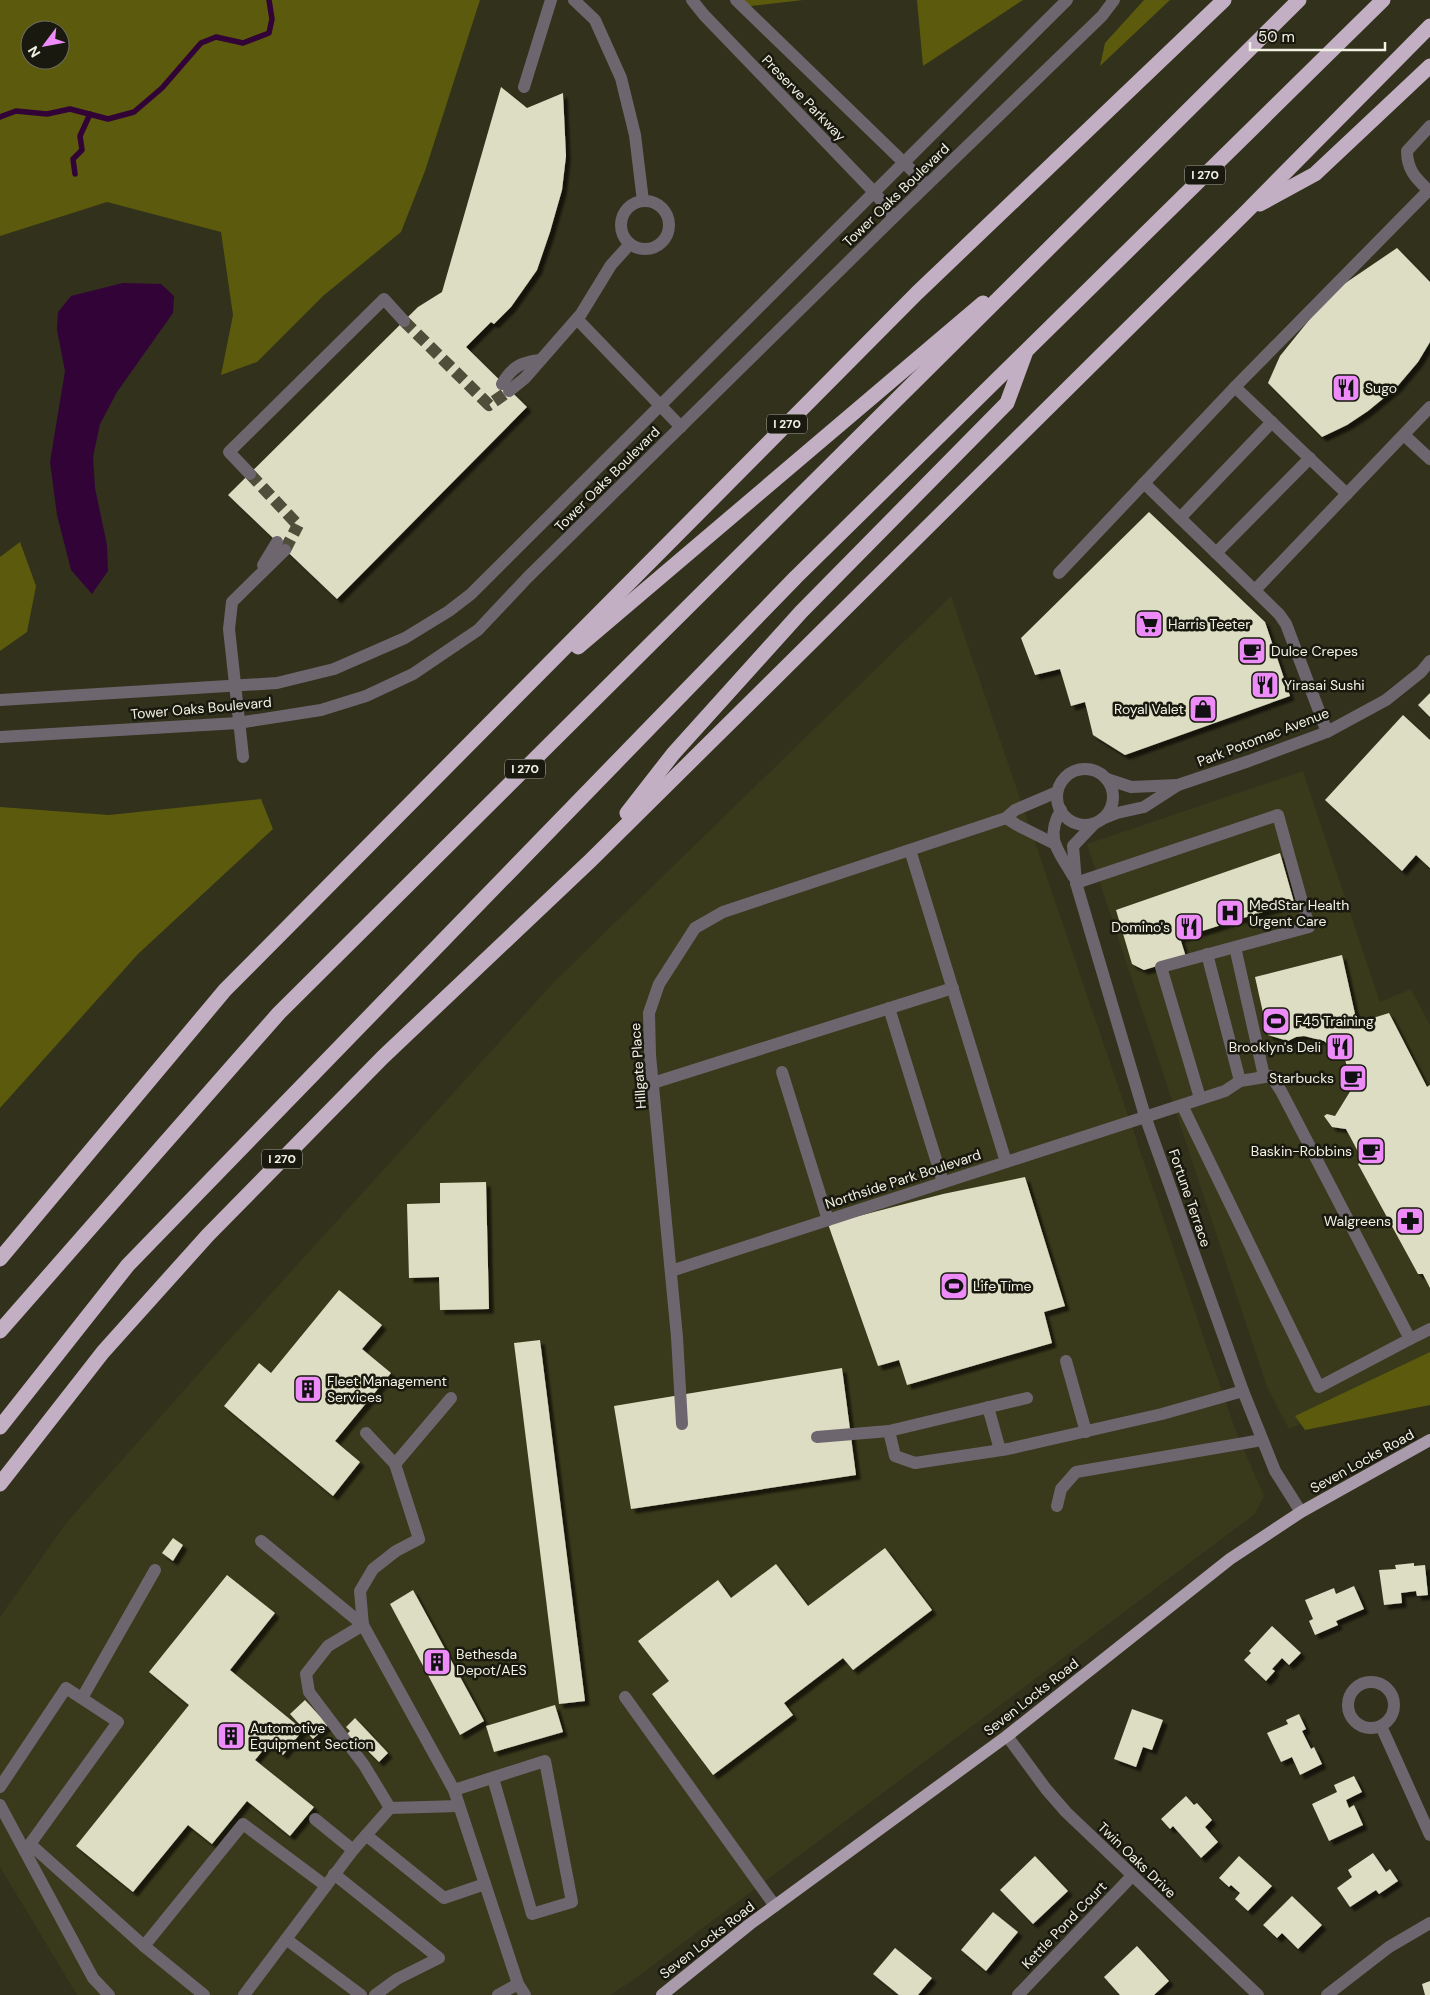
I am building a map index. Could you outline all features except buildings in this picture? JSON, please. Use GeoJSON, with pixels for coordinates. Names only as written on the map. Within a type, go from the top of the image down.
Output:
{"type":"FeatureCollection","features":[{"type":"Feature","properties":{"kind":"highway","name":"I 270"},"geometry":{"type":"LineString","coordinates":[[0,1259],[225,990],[917,293],[1224,0]]}},
{"type":"Feature","properties":{"kind":"highway","name":"I 270"},"geometry":{"type":"LineString","coordinates":[[0,1331],[279,1013],[1299,0]]}},
{"type":"Feature","properties":{"kind":"highway","name":"I 270"},"geometry":{"type":"LineString","coordinates":[[0,1427],[128,1265],[796,577],[1383,0]]}},
{"type":"Feature","properties":{"kind":"highway","name":"I 270"},"geometry":{"type":"LineString","coordinates":[[0,1484],[102,1352],[208,1235],[383,1057],[591,860],[1246,212],[1430,26]]}},
{"type":"Feature","properties":{"kind":"highway"},"geometry":{"type":"LineString","coordinates":[[1246,212],[1315,174],[1430,66]]}},
{"type":"Feature","properties":{"kind":"highway"},"geometry":{"type":"LineString","coordinates":[[499,715],[1072,227]]}},
{"type":"Feature","properties":{"kind":"highway"},"geometry":{"type":"LineString","coordinates":[[591,860],[673,754],[801,612],[1007,403],[1027,350]]}},
{"type":"Feature","properties":{"kind":"main road","name":"Seven Locks Road"},"geometry":{"type":"LineString","coordinates":[[662,1995],[774,1906],[1007,1736],[1230,1559],[1301,1512],[1430,1440]]}},
{"type":"Feature","properties":{"kind":"street"},"geometry":{"type":"LineString","coordinates":[[524,87],[551,0]]}},
{"type":"Feature","properties":{"kind":"street"},"geometry":{"type":"LineString","coordinates":[[574,0],[595,20],[621,78],[635,134],[643,201]]}},
{"type":"Feature","properties":{"kind":"street","name":"Preserve Parkway"},"geometry":{"type":"LineString","coordinates":[[692,0],[704,15],[875,193],[894,217]]}},
{"type":"Feature","properties":{"kind":"street","name":"Preserve Parkway"},"geometry":{"type":"LineString","coordinates":[[736,0],[927,185]]}},
{"type":"Feature","properties":{"kind":"street","name":"Tower Oaks Boulevard"},"geometry":{"type":"LineString","coordinates":[[0,700],[278,683],[334,669],[405,638],[449,611],[471,594],[905,164],[1067,0]]}},
{"type":"Feature","properties":{"kind":"street","name":"Tower Oaks Boulevard"},"geometry":{"type":"LineString","coordinates":[[0,737],[238,723],[321,710],[366,696],[413,674],[478,630],[528,577],[894,217],[1102,16],[1114,0]]}},
{"type":"Feature","properties":{"kind":"street"},"geometry":{"type":"LineString","coordinates":[[1058,573],[1235,387],[1429,191],[1412,173],[1407,163],[1407,151],[1430,126]]}},
{"type":"Feature","properties":{"kind":"street"},"geometry":{"type":"LineString","coordinates":[[643,201],[649,201],[661,207],[667,216],[669,226],[662,242],[649,249],[639,249],[630,244],[624,238],[620,226],[622,216],[630,206],[643,201]]}},
{"type":"Feature","properties":{"kind":"street"},"geometry":{"type":"LineString","coordinates":[[506,387],[509,373],[525,362],[540,360],[577,319],[610,265],[630,244]]}},
{"type":"Feature","properties":{"kind":"street"},"geometry":{"type":"LineString","coordinates":[[250,474],[229,452],[384,300],[404,321]]}},
{"type":"Feature","properties":{"kind":"street"},"geometry":{"type":"LineString","coordinates":[[577,319],[681,427]]}},
{"type":"Feature","properties":{"kind":"street"},"geometry":{"type":"LineString","coordinates":[[1235,387],[1347,494]]}},
{"type":"Feature","properties":{"kind":"street"},"geometry":{"type":"LineString","coordinates":[[1255,590],[1430,408]]}},
{"type":"Feature","properties":{"kind":"street"},"geometry":{"type":"LineString","coordinates":[[1180,518],[1272,422]]}},
{"type":"Feature","properties":{"kind":"street"},"geometry":{"type":"LineString","coordinates":[[1404,435],[1430,459]]}},
{"type":"Feature","properties":{"kind":"street"},"geometry":{"type":"LineString","coordinates":[[1216,553],[1310,458]]}},
{"type":"Feature","properties":{"kind":"street"},"geometry":{"type":"LineString","coordinates":[[1144,483],[1279,614],[1286,624],[1327,732]]}},
{"type":"Feature","properties":{"kind":"street"},"geometry":{"type":"LineString","coordinates":[[243,757],[229,629],[232,602],[261,572],[264,561],[281,546]]}},
{"type":"Feature","properties":{"kind":"street","name":"Park Potomac Avenue"},"geometry":{"type":"LineString","coordinates":[[1178,785],[1327,732],[1386,700],[1420,672],[1430,661]]}},
{"type":"Feature","properties":{"kind":"street"},"geometry":{"type":"LineString","coordinates":[[1098,822],[1109,812],[1113,804],[1111,786],[1100,773],[1083,769],[1075,771],[1062,782],[1057,792],[1060,810],[1066,818],[1084,825],[1098,822],[1117,813],[1144,807],[1178,785]]}},
{"type":"Feature","properties":{"kind":"street"},"geometry":{"type":"LineString","coordinates":[[1107,779],[1131,788],[1178,785]]}},
{"type":"Feature","properties":{"kind":"street","name":"Hillgate Place"},"geometry":{"type":"LineString","coordinates":[[682,1424],[671,1271],[653,1082],[649,1013],[660,984],[695,928],[723,912],[1006,818],[1015,810],[1057,792]]}},
{"type":"Feature","properties":{"kind":"street"},"geometry":{"type":"LineString","coordinates":[[1054,843],[1052,828],[1060,810]]}},
{"type":"Feature","properties":{"kind":"street"},"geometry":{"type":"LineString","coordinates":[[1076,883],[1278,815],[1309,927],[1161,967],[1200,1098]]}},
{"type":"Feature","properties":{"kind":"street"},"geometry":{"type":"LineString","coordinates":[[1006,818],[1054,843]]}},
{"type":"Feature","properties":{"kind":"street","name":"Fortune Terrace"},"geometry":{"type":"LineString","coordinates":[[1076,883],[1074,846],[1098,822]]}},
{"type":"Feature","properties":{"kind":"street","name":"Fortune Terrace"},"geometry":{"type":"LineString","coordinates":[[1054,843],[1076,883],[1145,1116],[1243,1390],[1276,1471],[1301,1512]]}},
{"type":"Feature","properties":{"kind":"street"},"geometry":{"type":"LineString","coordinates":[[910,850],[1006,1162]]}},
{"type":"Feature","properties":{"kind":"street"},"geometry":{"type":"LineString","coordinates":[[1235,947],[1264,1076],[1271,1076],[1281,1091],[1410,1339]]}},
{"type":"Feature","properties":{"kind":"street"},"geometry":{"type":"LineString","coordinates":[[1208,954],[1240,1081]]}},
{"type":"Feature","properties":{"kind":"street"},"geometry":{"type":"LineString","coordinates":[[653,1082],[953,988]]}},
{"type":"Feature","properties":{"kind":"street"},"geometry":{"type":"LineString","coordinates":[[889,1008],[943,1182]]}},
{"type":"Feature","properties":{"kind":"street"},"geometry":{"type":"LineString","coordinates":[[782,1072],[828,1220]]}},
{"type":"Feature","properties":{"kind":"street","name":"Northside Park Boulevard"},"geometry":{"type":"LineString","coordinates":[[671,1271],[1225,1091],[1240,1081],[1264,1076]]}},
{"type":"Feature","properties":{"kind":"street"},"geometry":{"type":"LineString","coordinates":[[1182,1105],[1319,1387],[1430,1329]]}},
{"type":"Feature","properties":{"kind":"street"},"geometry":{"type":"LineString","coordinates":[[1066,1361],[1086,1432]]}},
{"type":"Feature","properties":{"kind":"street"},"geometry":{"type":"LineString","coordinates":[[889,1431],[895,1456],[914,1463],[1000,1450],[1086,1432],[1162,1414],[1243,1390]]}},
{"type":"Feature","properties":{"kind":"street"},"geometry":{"type":"LineString","coordinates":[[395,1464],[451,1398]]}},
{"type":"Feature","properties":{"kind":"street"},"geometry":{"type":"LineString","coordinates":[[817,1437],[889,1431],[1027,1398]]}},
{"type":"Feature","properties":{"kind":"street"},"geometry":{"type":"LineString","coordinates":[[988,1407],[1000,1450]]}},
{"type":"Feature","properties":{"kind":"street"},"geometry":{"type":"LineString","coordinates":[[363,1625],[360,1591],[373,1569],[396,1551],[419,1539],[395,1464],[366,1433]]}},
{"type":"Feature","properties":{"kind":"street"},"geometry":{"type":"LineString","coordinates":[[1057,1506],[1061,1489],[1076,1472],[1262,1440]]}},
{"type":"Feature","properties":{"kind":"street"},"geometry":{"type":"LineString","coordinates":[[261,1541],[363,1625],[454,1790],[522,1990],[498,1995]]}},
{"type":"Feature","properties":{"kind":"street"},"geometry":{"type":"LineString","coordinates":[[82,1698],[155,1570]]}},
{"type":"Feature","properties":{"kind":"street"},"geometry":{"type":"LineString","coordinates":[[363,1625],[328,1646],[306,1674],[309,1692],[364,1765],[390,1808]]}},
{"type":"Feature","properties":{"kind":"street"},"geometry":{"type":"LineString","coordinates":[[0,1786],[66,1688],[118,1722],[27,1847]]}},
{"type":"Feature","properties":{"kind":"street"},"geometry":{"type":"LineString","coordinates":[[626,1697],[774,1906]]}},
{"type":"Feature","properties":{"kind":"street"},"geometry":{"type":"LineString","coordinates":[[1381,1726],[1430,1835]]}},
{"type":"Feature","properties":{"kind":"street","name":"Twin Oaks Drive"},"geometry":{"type":"LineString","coordinates":[[1007,1736],[1041,1783],[1066,1812],[1258,1995]]}},
{"type":"Feature","properties":{"kind":"street"},"geometry":{"type":"LineString","coordinates":[[454,1790],[545,1761],[572,1902],[532,1914],[493,1778]]}},
{"type":"Feature","properties":{"kind":"street"},"geometry":{"type":"LineString","coordinates":[[0,1805],[27,1847],[93,1978],[109,1995]]}},
{"type":"Feature","properties":{"kind":"street"},"geometry":{"type":"LineString","coordinates":[[244,1995],[334,1874],[390,1808],[459,1806]]}},
{"type":"Feature","properties":{"kind":"street"},"geometry":{"type":"LineString","coordinates":[[315,1820],[353,1850]]}},
{"type":"Feature","properties":{"kind":"street"},"geometry":{"type":"LineString","coordinates":[[144,1946],[243,1824],[326,1886]]}},
{"type":"Feature","properties":{"kind":"street"},"geometry":{"type":"LineString","coordinates":[[366,1835],[444,1898],[485,1884]]}},
{"type":"Feature","properties":{"kind":"street"},"geometry":{"type":"LineString","coordinates":[[27,1847],[204,1995]]}},
{"type":"Feature","properties":{"kind":"street"},"geometry":{"type":"LineString","coordinates":[[334,1874],[439,1958],[396,1979],[375,1995]]}},
{"type":"Feature","properties":{"kind":"street","name":"Kettle Pond Court"},"geometry":{"type":"LineString","coordinates":[[1018,1995],[1132,1876]]}},
{"type":"Feature","properties":{"kind":"street"},"geometry":{"type":"LineString","coordinates":[[1327,1995],[1389,1947],[1430,1923]]}},
{"type":"Feature","properties":{"kind":"street"},"geometry":{"type":"LineString","coordinates":[[286,1940],[361,1995]]}},
{"type":"Feature","properties":{"kind":"shaded area"},"geometry":{"type":"Polygon","coordinates":[[[0,0],[480,0],[425,171],[401,232],[323,296],[257,362],[221,375],[233,315],[221,232],[107,202],[0,236],[0,0]]]}},
{"type":"Feature","properties":{"kind":"shaded area"},"geometry":{"type":"Polygon","coordinates":[[[736,0],[803,0],[742,7],[736,0]]]}},
{"type":"Feature","properties":{"kind":"shaded area"},"geometry":{"type":"Polygon","coordinates":[[[917,0],[1023,0],[923,66],[917,0]]]}},
{"type":"Feature","properties":{"kind":"shaded area"},"geometry":{"type":"Polygon","coordinates":[[[1144,0],[1170,0],[1100,66],[1105,43],[1144,0]]]}},
{"type":"Feature","properties":{"kind":"shaded area"},"geometry":{"type":"Polygon","coordinates":[[[123,283],[161,284],[174,296],[173,313],[117,392],[100,424],[93,457],[95,488],[107,545],[108,571],[92,594],[71,570],[57,515],[50,462],[65,371],[57,330],[58,312],[71,296],[123,283]]]}},
{"type":"Feature","properties":{"kind":"shaded area"},"geometry":{"type":"Polygon","coordinates":[[[20,542],[36,586],[27,632],[0,651],[0,557],[20,542]]]}},
{"type":"Feature","properties":{"kind":"shaded area"},"geometry":{"type":"Polygon","coordinates":[[[951,596],[1235,1429],[1264,1496],[1255,1514],[632,1981],[610,1995],[77,1995],[0,1867],[0,1617],[67,1522],[209,1362],[554,982],[951,596]]]}},
{"type":"Feature","properties":{"kind":"shaded area"},"geometry":{"type":"Polygon","coordinates":[[[1303,771],[1380,1002],[1411,989],[1430,1025],[1430,1363],[1289,1429],[1267,1387],[1087,844],[1303,771]]]}},
{"type":"Feature","properties":{"kind":"shaded area"},"geometry":{"type":"Polygon","coordinates":[[[261,799],[273,829],[138,954],[0,1108],[0,807],[109,815],[261,799]]]}},
{"type":"Feature","properties":{"kind":"shaded area"},"geometry":{"type":"Polygon","coordinates":[[[1430,1352],[1430,1405],[1305,1430],[1295,1416],[1430,1352]]]}},
{"type":"Feature","properties":{"kind":"waterway"},"geometry":{"type":"LineString","coordinates":[[0,117],[16,111],[47,114],[70,109],[108,119],[134,112],[162,88],[201,43],[216,37],[243,43],[269,33],[272,19],[269,0]]}},
{"type":"Feature","properties":{"kind":"waterway"},"geometry":{"type":"LineString","coordinates":[[75,174],[73,159],[82,150],[80,136],[90,114]]}},
{"type":"Feature","properties":{"kind":"tunnel"},"geometry":{"type":"LineString","coordinates":[[404,321],[489,405],[509,391]]}},
{"type":"Feature","properties":{"kind":"tunnel"},"geometry":{"type":"LineString","coordinates":[[250,474],[298,525]]}},
{"type":"Feature","properties":{"kind":"tunnel"},"geometry":{"type":"LineString","coordinates":[[285,550],[298,525]]}},
{"type":"Feature","properties":{"kind":"place","name":"Sugo"},"geometry":{"type":"Point","coordinates":[1346,388]}},
{"type":"Feature","properties":{"kind":"place","name":"Harris Teeter"},"geometry":{"type":"Point","coordinates":[1149,624]}},
{"type":"Feature","properties":{"kind":"place","name":"Dulce Crepes"},"geometry":{"type":"Point","coordinates":[1252,651]}},
{"type":"Feature","properties":{"kind":"place","name":"Yirasai Sushi"},"geometry":{"type":"Point","coordinates":[1265,685]}},
{"type":"Feature","properties":{"kind":"place","name":"Royal Valet"},"geometry":{"type":"Point","coordinates":[1203,709]}},
{"type":"Feature","properties":{"kind":"place","name":"MedStar Health Urgent Care"},"geometry":{"type":"Point","coordinates":[1230,913]}},
{"type":"Feature","properties":{"kind":"place","name":"Domino's"},"geometry":{"type":"Point","coordinates":[1189,927]}},
{"type":"Feature","properties":{"kind":"place","name":"F45 Training"},"geometry":{"type":"Point","coordinates":[1276,1021]}},
{"type":"Feature","properties":{"kind":"place","name":"Brooklyn's Deli"},"geometry":{"type":"Point","coordinates":[1340,1047]}},
{"type":"Feature","properties":{"kind":"place","name":"Starbucks"},"geometry":{"type":"Point","coordinates":[1353,1078]}},
{"type":"Feature","properties":{"kind":"place","name":"Baskin-Robbins"},"geometry":{"type":"Point","coordinates":[1371,1151]}},
{"type":"Feature","properties":{"kind":"place","name":"Walgreens"},"geometry":{"type":"Point","coordinates":[1410,1221]}},
{"type":"Feature","properties":{"kind":"place","name":"Life Time"},"geometry":{"type":"Point","coordinates":[954,1286]}},
{"type":"Feature","properties":{"kind":"place","name":"Fleet Management Services"},"geometry":{"type":"Point","coordinates":[308,1389]}},
{"type":"Feature","properties":{"kind":"place","name":"Bethesda Depot/AES"},"geometry":{"type":"Point","coordinates":[437,1662]}},
{"type":"Feature","properties":{"kind":"place","name":"Automotive Equipment Section"},"geometry":{"type":"Point","coordinates":[231,1736]}}]}
